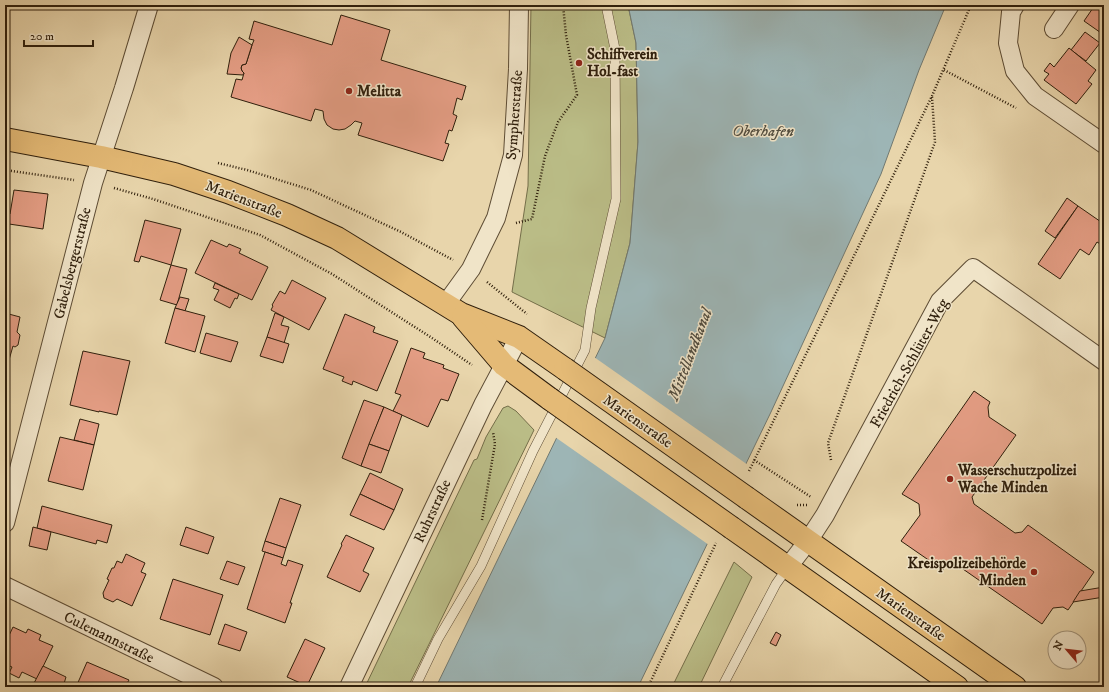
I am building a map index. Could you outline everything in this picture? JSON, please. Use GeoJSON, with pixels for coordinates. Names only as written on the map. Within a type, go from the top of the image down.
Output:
{"type":"FeatureCollection","features":[{"type":"Feature","properties":{"kind":"main road","name":"Marienstraße"},"geometry":{"type":"LineString","coordinates":[[5,139],[101,157],[174,174],[228,192],[288,215],[337,238],[453,310],[519,337],[1015,687]]}},
{"type":"Feature","properties":{"kind":"main road","name":"Marienstraße"},"geometry":{"type":"LineString","coordinates":[[453,310],[500,373],[550,399],[725,533],[788,567],[958,687]]}},
{"type":"Feature","properties":{"kind":"street","name":"Gabelsbergerstraße"},"geometry":{"type":"LineString","coordinates":[[5,523],[93,183],[149,5]]}},
{"type":"Feature","properties":{"kind":"street","name":"Sympherstraße"},"geometry":{"type":"LineString","coordinates":[[453,310],[496,218],[513,155],[518,69],[519,5]]}},
{"type":"Feature","properties":{"kind":"street"},"geometry":{"type":"LineString","coordinates":[[1015,5],[1011,12],[1008,43],[1015,71],[1035,96],[1104,144]]}},
{"type":"Feature","properties":{"kind":"street"},"geometry":{"type":"LineString","coordinates":[[1054,29],[1070,5]]}},
{"type":"Feature","properties":{"kind":"street","name":"Friedrich-Schlüter-Weg"},"geometry":{"type":"LineString","coordinates":[[808,541],[825,515],[940,301],[973,268],[1104,361]]}},
{"type":"Feature","properties":{"kind":"street","name":"Ruhrstraße"},"geometry":{"type":"LineString","coordinates":[[350,687],[483,405],[519,337]]}},
{"type":"Feature","properties":{"kind":"street"},"geometry":{"type":"LineString","coordinates":[[788,567],[808,541]]}},
{"type":"Feature","properties":{"kind":"street","name":"Culemannstraße"},"geometry":{"type":"LineString","coordinates":[[5,586],[214,687]]}},
{"type":"Feature","properties":{"kind":"lane"},"geometry":{"type":"LineString","coordinates":[[415,687],[438,639],[481,566],[533,451],[585,350],[591,308],[616,199],[615,49],[606,5]]}},
{"type":"Feature","properties":{"kind":"lane"},"geometry":{"type":"LineString","coordinates":[[722,687],[776,584],[788,567]]}},
{"type":"Feature","properties":{"kind":"path"},"geometry":{"type":"LineString","coordinates":[[496,218],[516,223],[532,219],[545,156],[558,122],[577,96],[566,35],[563,5]]}},
{"type":"Feature","properties":{"kind":"path"},"geometry":{"type":"LineString","coordinates":[[748,474],[932,96],[971,5]]}},
{"type":"Feature","properties":{"kind":"path"},"geometry":{"type":"LineString","coordinates":[[944,70],[1023,111],[1035,96]]}},
{"type":"Feature","properties":{"kind":"path"},"geometry":{"type":"LineString","coordinates":[[832,463],[828,443],[935,142],[932,96]]}},
{"type":"Feature","properties":{"kind":"path"},"geometry":{"type":"LineString","coordinates":[[5,170],[93,183],[153,199],[260,235],[332,274],[432,338],[500,373]]}},
{"type":"Feature","properties":{"kind":"path"},"geometry":{"type":"LineString","coordinates":[[471,269],[531,317]]}},
{"type":"Feature","properties":{"kind":"path"},"geometry":{"type":"LineString","coordinates":[[482,520],[495,444],[492,422],[483,405]]}},
{"type":"Feature","properties":{"kind":"path"},"geometry":{"type":"LineString","coordinates":[[754,460],[813,498],[806,504]]}},
{"type":"Feature","properties":{"kind":"path"},"geometry":{"type":"LineString","coordinates":[[648,687],[725,533]]}},
{"type":"Feature","properties":{"kind":"green space"},"geometry":{"type":"Polygon","coordinates":[[[531,5],[628,5],[636,43],[638,142],[630,243],[605,338],[512,292],[528,186],[531,5]]]}},
{"type":"Feature","properties":{"kind":"green space"},"geometry":{"type":"Polygon","coordinates":[[[508,406],[516,411],[534,430],[408,687],[365,687],[474,460],[477,459],[486,437],[503,408],[508,406]]]}},
{"type":"Feature","properties":{"kind":"green space"},"geometry":{"type":"Polygon","coordinates":[[[734,562],[752,577],[699,687],[672,687],[734,562]]]}},
{"type":"Feature","properties":{"kind":"water"},"geometry":{"type":"Polygon","coordinates":[[[628,5],[946,5],[919,70],[881,174],[771,412],[638,687],[436,687],[605,338],[630,243],[638,142],[636,43],[628,5]]]}},
{"type":"Feature","properties":{"kind":"pier"},"geometry":{"type":"Polygon","coordinates":[[[594,357],[748,465],[709,545],[555,437],[594,357]]]}},
{"type":"Feature","properties":{"kind":"building"},"geometry":{"type":"Polygon","coordinates":[[[408,5],[424,5],[422,9],[408,5]]]}},
{"type":"Feature","properties":{"kind":"building"},"geometry":{"type":"Polygon","coordinates":[[[1095,5],[1104,5],[1104,35],[1084,21],[1095,5]]]}},
{"type":"Feature","properties":{"kind":"building","name":"Melitta"},"geometry":{"type":"Polygon","coordinates":[[[341,15],[390,30],[381,60],[466,86],[462,100],[457,98],[453,114],[457,116],[452,131],[449,130],[445,143],[449,144],[443,161],[358,135],[362,123],[355,121],[345,129],[333,129],[327,125],[324,119],[323,111],[315,109],[311,121],[231,97],[236,79],[242,80],[244,73],[241,68],[242,65],[246,64],[254,40],[249,39],[254,21],[332,45],[341,15]]]}},
{"type":"Feature","properties":{"kind":"building"},"geometry":{"type":"Polygon","coordinates":[[[1085,32],[1100,43],[1086,61],[1071,50],[1085,32]]]}},
{"type":"Feature","properties":{"kind":"building"},"geometry":{"type":"Polygon","coordinates":[[[239,37],[252,45],[246,64],[242,65],[241,68],[244,73],[243,75],[227,74],[231,53],[239,37]]]}},
{"type":"Feature","properties":{"kind":"building"},"geometry":{"type":"Polygon","coordinates":[[[1069,48],[1096,70],[1088,81],[1092,84],[1076,104],[1044,80],[1049,74],[1044,71],[1050,63],[1054,67],[1069,48]]]}},
{"type":"Feature","properties":{"kind":"building"},"geometry":{"type":"Polygon","coordinates":[[[14,190],[48,194],[43,229],[9,224],[8,231],[5,231],[5,214],[10,214],[14,190]]]}},
{"type":"Feature","properties":{"kind":"building"},"geometry":{"type":"Polygon","coordinates":[[[1067,198],[1078,206],[1055,238],[1045,231],[1067,198]]]}},
{"type":"Feature","properties":{"kind":"building"},"geometry":{"type":"Polygon","coordinates":[[[1078,206],[1104,224],[1104,241],[1102,245],[1097,242],[1089,255],[1080,249],[1060,279],[1038,264],[1078,206]]]}},
{"type":"Feature","properties":{"kind":"building"},"geometry":{"type":"Polygon","coordinates":[[[145,220],[181,229],[171,265],[141,256],[139,262],[134,261],[145,220]]]}},
{"type":"Feature","properties":{"kind":"building"},"geometry":{"type":"Polygon","coordinates":[[[211,240],[227,247],[229,244],[241,249],[239,253],[268,267],[252,300],[195,273],[211,240]]]}},
{"type":"Feature","properties":{"kind":"building"},"geometry":{"type":"Polygon","coordinates":[[[171,265],[187,269],[177,305],[160,300],[171,265]]]}},
{"type":"Feature","properties":{"kind":"building"},"geometry":{"type":"Polygon","coordinates":[[[292,280],[326,298],[309,330],[271,310],[272,305],[280,291],[285,294],[292,280]]]}},
{"type":"Feature","properties":{"kind":"building"},"geometry":{"type":"Polygon","coordinates":[[[215,283],[239,294],[237,299],[235,298],[230,308],[214,300],[219,290],[213,288],[215,283]]]}},
{"type":"Feature","properties":{"kind":"building"},"geometry":{"type":"Polygon","coordinates":[[[180,297],[189,299],[185,311],[175,308],[180,297]]]}},
{"type":"Feature","properties":{"kind":"building"},"geometry":{"type":"Polygon","coordinates":[[[175,308],[205,316],[195,352],[165,343],[175,308]]]}},
{"type":"Feature","properties":{"kind":"building"},"geometry":{"type":"Polygon","coordinates":[[[5,313],[20,317],[17,332],[20,335],[18,345],[15,347],[13,346],[9,360],[5,359],[5,313]]]}},
{"type":"Feature","properties":{"kind":"building"},"geometry":{"type":"Polygon","coordinates":[[[275,313],[284,317],[281,325],[289,327],[284,343],[267,337],[275,313]]]}},
{"type":"Feature","properties":{"kind":"building"},"geometry":{"type":"Polygon","coordinates":[[[345,314],[375,327],[373,332],[398,341],[377,391],[353,381],[352,385],[342,381],[344,377],[323,369],[345,314]]]}},
{"type":"Feature","properties":{"kind":"building"},"geometry":{"type":"Polygon","coordinates":[[[206,333],[238,342],[231,362],[200,353],[206,333]]]}},
{"type":"Feature","properties":{"kind":"building"},"geometry":{"type":"Polygon","coordinates":[[[267,337],[289,344],[283,363],[260,356],[267,337]]]}},
{"type":"Feature","properties":{"kind":"building"},"geometry":{"type":"Polygon","coordinates":[[[411,348],[425,353],[423,358],[444,365],[443,368],[459,374],[448,401],[441,399],[428,427],[393,411],[401,395],[395,393],[411,348]]]}},
{"type":"Feature","properties":{"kind":"building"},"geometry":{"type":"Polygon","coordinates":[[[83,351],[130,361],[117,415],[70,405],[83,351]]]}},
{"type":"Feature","properties":{"kind":"building"},"geometry":{"type":"Polygon","coordinates":[[[974,391],[990,402],[988,407],[989,417],[1016,435],[972,497],[974,504],[1015,533],[1022,532],[1028,525],[1094,572],[1068,610],[1063,607],[1053,608],[1042,624],[950,560],[943,570],[901,541],[920,515],[919,504],[902,494],[974,391]]]}},
{"type":"Feature","properties":{"kind":"building"},"geometry":{"type":"Polygon","coordinates":[[[364,400],[384,407],[361,466],[342,458],[364,400]]]}},
{"type":"Feature","properties":{"kind":"building"},"geometry":{"type":"Polygon","coordinates":[[[384,407],[402,415],[389,451],[369,444],[384,407]]]}},
{"type":"Feature","properties":{"kind":"building"},"geometry":{"type":"Polygon","coordinates":[[[80,419],[99,424],[94,445],[74,440],[80,419]]]}},
{"type":"Feature","properties":{"kind":"building"},"geometry":{"type":"Polygon","coordinates":[[[60,437],[94,445],[83,490],[48,481],[60,437]]]}},
{"type":"Feature","properties":{"kind":"building"},"geometry":{"type":"Polygon","coordinates":[[[369,444],[389,451],[381,473],[361,466],[369,444]]]}},
{"type":"Feature","properties":{"kind":"building"},"geometry":{"type":"Polygon","coordinates":[[[370,473],[403,489],[394,510],[360,494],[370,473]]]}},
{"type":"Feature","properties":{"kind":"building"},"geometry":{"type":"Polygon","coordinates":[[[360,494],[394,510],[384,530],[350,515],[360,494]]]}},
{"type":"Feature","properties":{"kind":"building"},"geometry":{"type":"Polygon","coordinates":[[[280,498],[301,505],[286,548],[265,541],[280,498]]]}},
{"type":"Feature","properties":{"kind":"building"},"geometry":{"type":"Polygon","coordinates":[[[42,506],[112,525],[107,543],[97,540],[96,544],[37,528],[42,506]]]}},
{"type":"Feature","properties":{"kind":"building"},"geometry":{"type":"Polygon","coordinates":[[[33,527],[51,532],[47,550],[29,546],[33,527]]]}},
{"type":"Feature","properties":{"kind":"building"},"geometry":{"type":"Polygon","coordinates":[[[186,527],[214,537],[208,554],[180,545],[186,527]]]}},
{"type":"Feature","properties":{"kind":"building"},"geometry":{"type":"Polygon","coordinates":[[[346,535],[374,548],[363,571],[369,574],[360,592],[327,577],[346,535]]]}},
{"type":"Feature","properties":{"kind":"building"},"geometry":{"type":"Polygon","coordinates":[[[265,541],[286,548],[283,558],[262,551],[265,541]]]}},
{"type":"Feature","properties":{"kind":"building"},"geometry":{"type":"Polygon","coordinates":[[[265,552],[283,558],[281,564],[286,566],[288,560],[303,565],[285,623],[247,609],[265,552]]]}},
{"type":"Feature","properties":{"kind":"building"},"geometry":{"type":"Polygon","coordinates":[[[126,554],[145,563],[141,572],[146,574],[132,606],[117,599],[113,602],[104,598],[103,593],[109,580],[107,579],[112,568],[114,568],[117,561],[122,563],[126,554]]]}},
{"type":"Feature","properties":{"kind":"building"},"geometry":{"type":"Polygon","coordinates":[[[227,561],[245,567],[238,585],[220,579],[227,561]]]}},
{"type":"Feature","properties":{"kind":"building"},"geometry":{"type":"Polygon","coordinates":[[[173,579],[223,595],[210,635],[160,619],[173,579]]]}},
{"type":"Feature","properties":{"kind":"building"},"geometry":{"type":"Polygon","coordinates":[[[1104,587],[1104,597],[1073,602],[1080,591],[1104,587]]]}},
{"type":"Feature","properties":{"kind":"building"},"geometry":{"type":"Polygon","coordinates":[[[225,624],[247,632],[240,651],[218,644],[225,624]]]}},
{"type":"Feature","properties":{"kind":"building"},"geometry":{"type":"Polygon","coordinates":[[[13,627],[26,633],[28,629],[41,635],[39,640],[53,646],[37,679],[22,672],[19,678],[9,673],[12,667],[5,664],[5,644],[13,627]]]}},
{"type":"Feature","properties":{"kind":"building"},"geometry":{"type":"Polygon","coordinates":[[[776,632],[781,635],[776,646],[770,643],[776,632]]]}},
{"type":"Feature","properties":{"kind":"building"},"geometry":{"type":"Polygon","coordinates":[[[305,639],[325,648],[307,686],[287,677],[305,639]]]}},
{"type":"Feature","properties":{"kind":"building"},"geometry":{"type":"Polygon","coordinates":[[[87,662],[129,680],[125,687],[76,687],[87,662]]]}},
{"type":"Feature","properties":{"kind":"building"},"geometry":{"type":"Polygon","coordinates":[[[43,666],[66,677],[63,687],[39,687],[33,685],[43,666]]]}},
{"type":"Feature","properties":{"kind":"place","name":"Schiffverein Hol-fast"},"geometry":{"type":"Point","coordinates":[579,63]}},
{"type":"Feature","properties":{"kind":"place","name":"Melitta"},"geometry":{"type":"Point","coordinates":[349,91]}},
{"type":"Feature","properties":{"kind":"place","name":"Wasserschutzpolizei Wache Minden"},"geometry":{"type":"Point","coordinates":[950,479]}},
{"type":"Feature","properties":{"kind":"place","name":"Kreispolizeibehörde Minden"},"geometry":{"type":"Point","coordinates":[1034,572]}},
{"type":"Feature","properties":{"kind":"water label","name":"Oberhafen"},"geometry":{"type":"Point","coordinates":[763,130]}},
{"type":"Feature","properties":{"kind":"water label","name":"Mittellandkanal"},"geometry":{"type":"Point","coordinates":[689,354]}}]}
